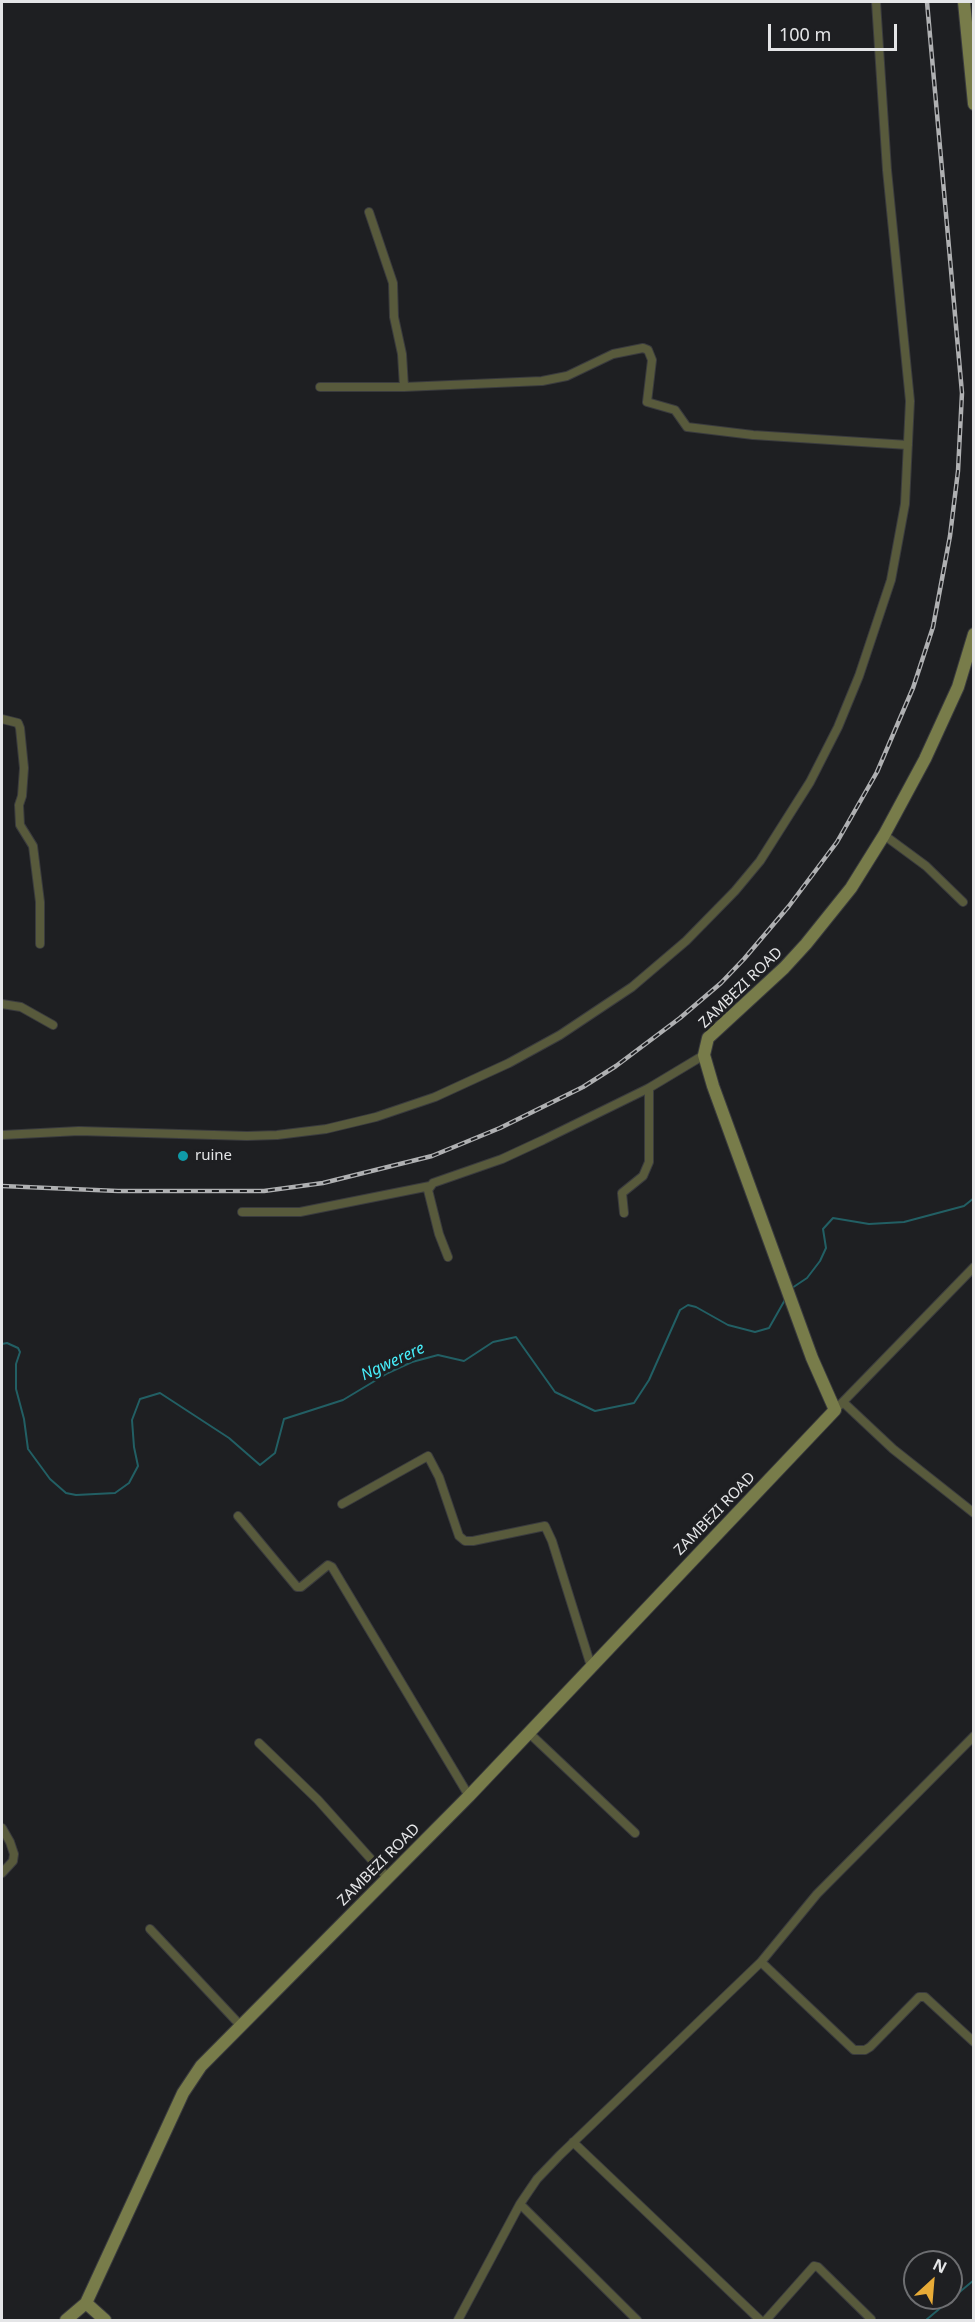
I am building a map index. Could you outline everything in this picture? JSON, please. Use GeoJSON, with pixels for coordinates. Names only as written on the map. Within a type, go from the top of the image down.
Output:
{"type":"FeatureCollection","features":[{"type":"Feature","properties":{"kind":"main road"},"geometry":{"type":"LineString","coordinates":[[964,2],[974,104]]}},
{"type":"Feature","properties":{"kind":"main road","name":"ZAMBEZI ROAD"},"geometry":{"type":"LineString","coordinates":[[704,1055],[708,1038],[784,968],[851,888],[884,836],[925,759],[958,687],[974,634]]}},
{"type":"Feature","properties":{"kind":"main road"},"geometry":{"type":"LineString","coordinates":[[704,1055],[717,1097],[812,1358],[839,1407]]}},
{"type":"Feature","properties":{"kind":"main road","name":"ZAMBEZI ROAD"},"geometry":{"type":"LineString","coordinates":[[66,2320],[86,2303],[183,2093],[201,2066],[469,1796],[839,1407]]}},
{"type":"Feature","properties":{"kind":"main road"},"geometry":{"type":"LineString","coordinates":[[86,2303],[105,2320]]}},
{"type":"Feature","properties":{"kind":"street"},"geometry":{"type":"LineString","coordinates":[[2,1135],[94,1131],[247,1136],[326,1129],[376,1117],[459,1087],[560,1035],[632,987],[686,942],[760,861],[810,782],[838,727],[859,676],[891,580],[905,504],[910,400],[887,170],[876,2]]}},
{"type":"Feature","properties":{"kind":"street"},"geometry":{"type":"LineString","coordinates":[[369,212],[393,283],[394,317],[402,354],[404,387]]}},
{"type":"Feature","properties":{"kind":"street"},"geometry":{"type":"LineString","coordinates":[[320,387],[404,387],[555,379],[613,354],[643,348],[651,355],[647,402],[675,410],[687,427],[753,435],[908,445]]}},
{"type":"Feature","properties":{"kind":"street"},"geometry":{"type":"LineString","coordinates":[[2,719],[18,723],[20,728],[24,768],[19,805],[20,825],[33,846],[40,902],[40,944]]}},
{"type":"Feature","properties":{"kind":"street"},"geometry":{"type":"LineString","coordinates":[[884,836],[926,867],[963,902]]}},
{"type":"Feature","properties":{"kind":"street"},"geometry":{"type":"LineString","coordinates":[[2,1004],[21,1006],[53,1025]]}},
{"type":"Feature","properties":{"kind":"street"},"geometry":{"type":"LineString","coordinates":[[242,1212],[300,1212],[430,1186],[502,1159],[649,1088],[704,1055]]}},
{"type":"Feature","properties":{"kind":"street"},"geometry":{"type":"LineString","coordinates":[[624,1213],[622,1193],[643,1176],[649,1162],[649,1088]]}},
{"type":"Feature","properties":{"kind":"street"},"geometry":{"type":"LineString","coordinates":[[430,1186],[428,1190],[434,1215],[448,1257]]}},
{"type":"Feature","properties":{"kind":"street"},"geometry":{"type":"LineString","coordinates":[[974,1267],[839,1407],[974,1513]]}},
{"type":"Feature","properties":{"kind":"street"},"geometry":{"type":"LineString","coordinates":[[342,1504],[428,1456],[439,1477],[459,1536],[465,1540],[473,1541],[545,1526],[552,1541],[591,1666]]}},
{"type":"Feature","properties":{"kind":"street"},"geometry":{"type":"LineString","coordinates":[[238,1516],[297,1587],[301,1587],[328,1565],[332,1567],[469,1796]]}},
{"type":"Feature","properties":{"kind":"street"},"geometry":{"type":"LineString","coordinates":[[528,1732],[635,1833]]}},
{"type":"Feature","properties":{"kind":"street"},"geometry":{"type":"LineString","coordinates":[[458,2320],[520,2204],[537,2179],[761,1962],[817,1894],[974,1736]]}},
{"type":"Feature","properties":{"kind":"street"},"geometry":{"type":"LineString","coordinates":[[259,1743],[318,1800],[387,1877]]}},
{"type":"Feature","properties":{"kind":"street"},"geometry":{"type":"LineString","coordinates":[[2,1828],[14,1854],[13,1861],[2,1873]]}},
{"type":"Feature","properties":{"kind":"street"},"geometry":{"type":"LineString","coordinates":[[150,1929],[242,2026]]}},
{"type":"Feature","properties":{"kind":"street"},"geometry":{"type":"LineString","coordinates":[[761,1962],[854,2050],[866,2050],[870,2047],[919,1997],[925,1997],[974,2042]]}},
{"type":"Feature","properties":{"kind":"street"},"geometry":{"type":"LineString","coordinates":[[573,2142],[760,2320]]}},
{"type":"Feature","properties":{"kind":"street"},"geometry":{"type":"LineString","coordinates":[[520,2204],[637,2320]]}},
{"type":"Feature","properties":{"kind":"street"},"geometry":{"type":"LineString","coordinates":[[766,2320],[814,2266],[818,2266],[871,2319]]}},
{"type":"Feature","properties":{"kind":"waterway","name":"Ngwerere"},"geometry":{"type":"LineString","coordinates":[[792,1288],[807,1278],[820,1261],[826,1248],[823,1229],[833,1218],[869,1224],[904,1222],[964,1206],[974,1198]]}},
{"type":"Feature","properties":{"kind":"waterway","name":"Ngwerere"},"geometry":{"type":"LineString","coordinates":[[2,1344],[7,1343],[18,1348],[20,1352],[16,1364],[16,1389],[24,1419],[28,1449],[50,1479],[66,1493],[76,1495],[115,1493],[129,1483],[138,1466],[132,1420],[140,1399],[160,1393],[229,1438],[260,1465],[275,1453],[284,1419],[343,1400],[388,1373],[412,1362],[438,1355],[464,1361],[493,1342],[516,1337],[555,1392],[595,1411],[634,1403],[649,1380],[680,1310],[688,1305],[696,1307],[728,1325],[755,1332],[769,1328],[786,1298]]}},
{"type":"Feature","properties":{"kind":"waterway"},"geometry":{"type":"LineString","coordinates":[[926,2320],[974,2280]]}},
{"type":"Feature","properties":{"kind":"railway"},"geometry":{"type":"LineString","coordinates":[[2,1186],[118,1191],[264,1191],[323,1183],[432,1156],[500,1128],[583,1087],[616,1066],[680,1018],[721,983],[789,906],[837,842],[877,772],[913,688],[933,627],[950,536],[958,471],[962,393],[927,2]]}},
{"type":"Feature","properties":{"kind":"place","name":"ruine"},"geometry":{"type":"Point","coordinates":[183,1156]}}]}
